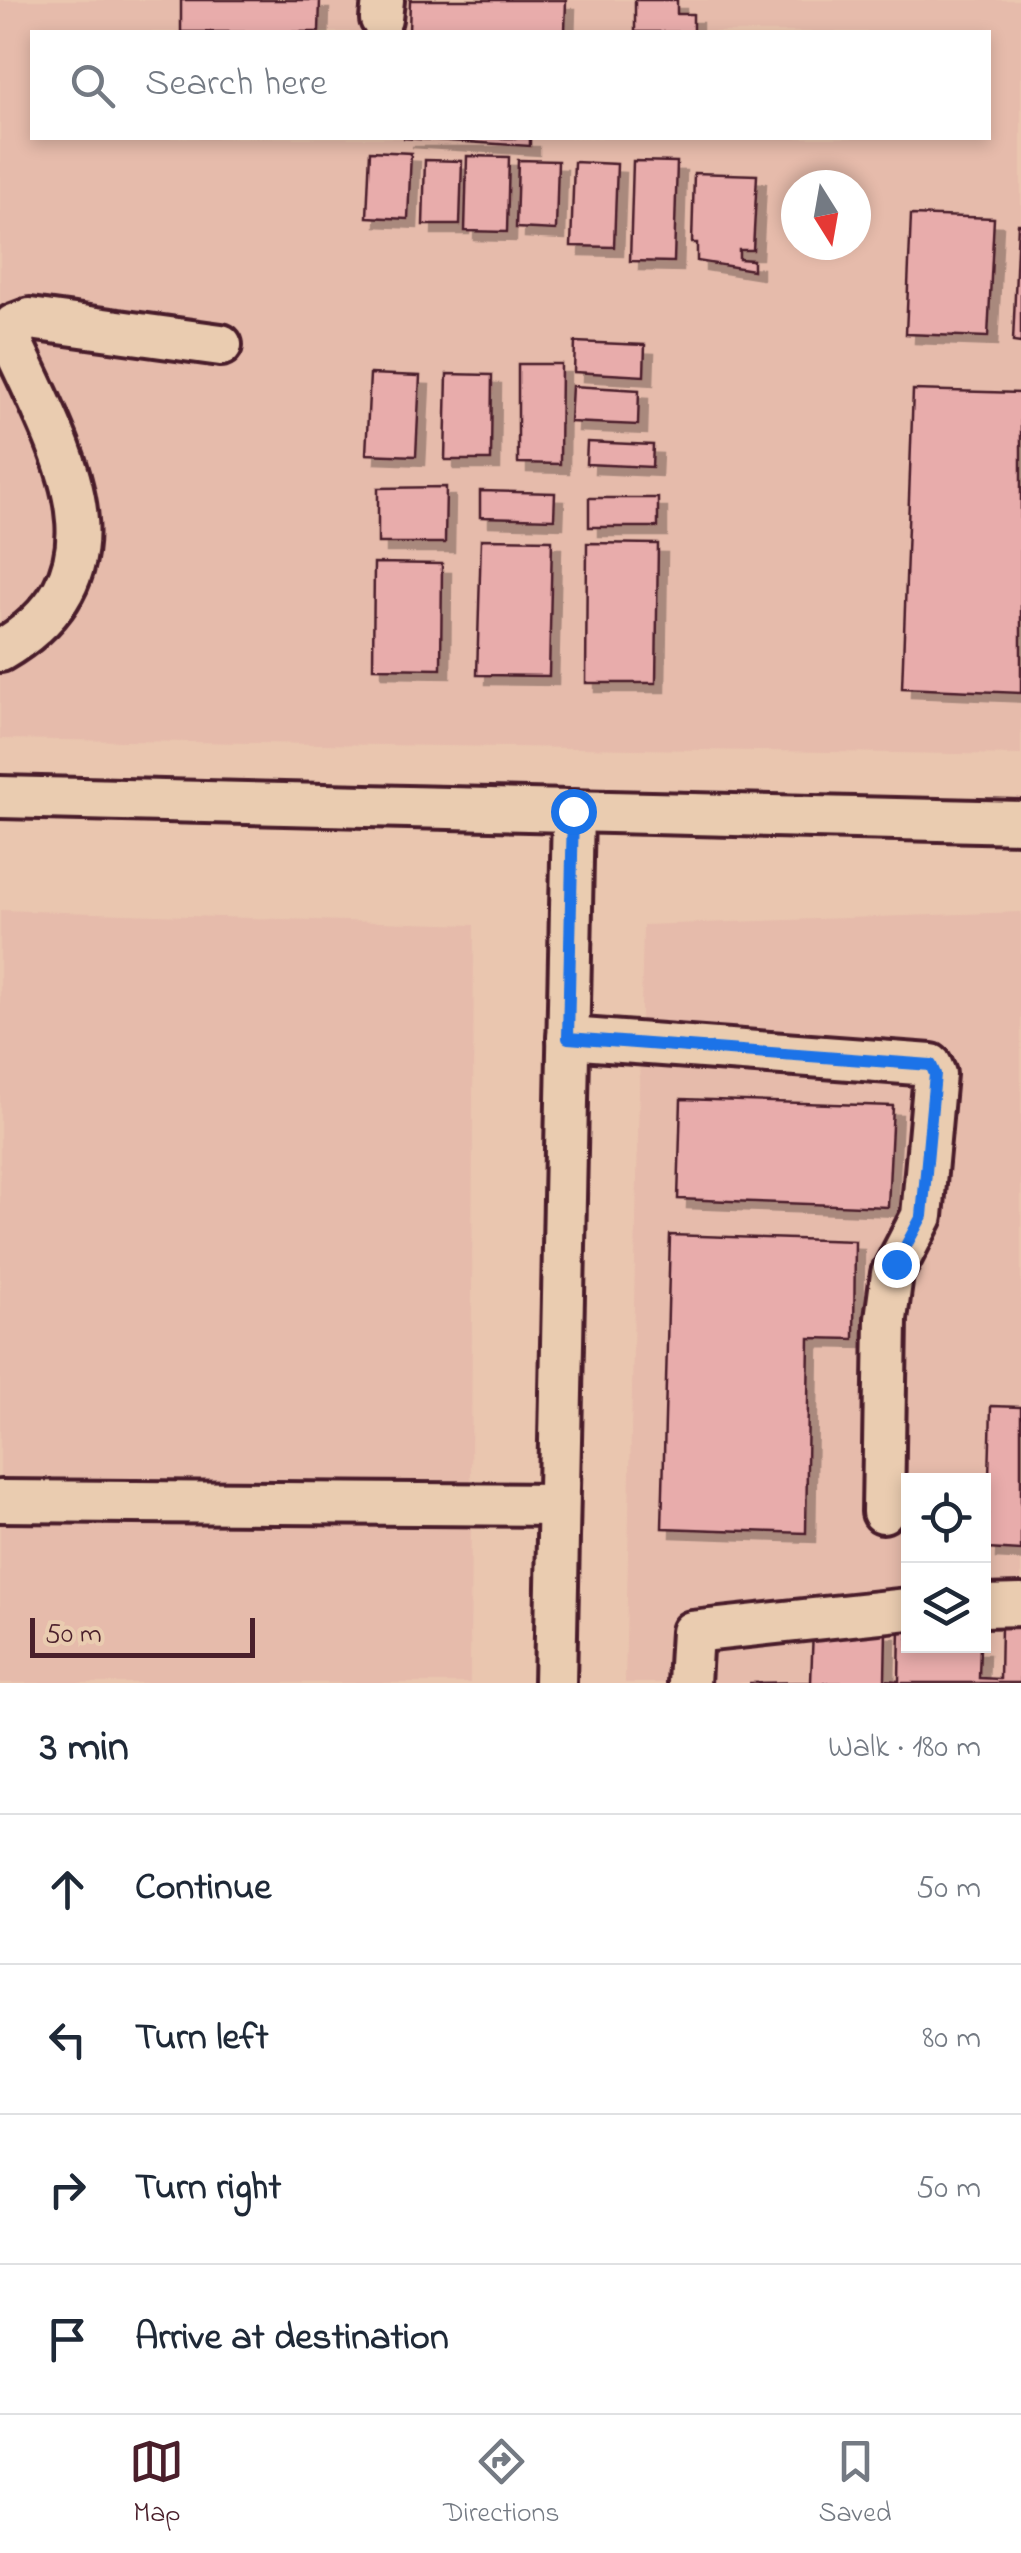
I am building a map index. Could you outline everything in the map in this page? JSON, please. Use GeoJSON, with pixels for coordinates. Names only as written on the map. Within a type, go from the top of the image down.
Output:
{"type":"FeatureCollection","features":[{"type":"Feature","properties":{"kind":"street"},"geometry":{"type":"LineString","coordinates":[[0,651],[52,613],[72,574],[76,542],[71,480],[13,345],[14,326],[30,319],[221,345]]}},
{"type":"Feature","properties":{"kind":"street"},"geometry":{"type":"LineString","coordinates":[[0,797],[1021,822]]}},
{"type":"Feature","properties":{"kind":"street"},"geometry":{"type":"LineString","coordinates":[[555,1683],[573,811]]}},
{"type":"Feature","properties":{"kind":"street"},"geometry":{"type":"LineString","coordinates":[[568,1038],[931,1065],[935,1074],[922,1216],[892,1274],[886,1318],[883,1512]]}},
{"type":"Feature","properties":{"kind":"street"},"geometry":{"type":"LineString","coordinates":[[0,1501],[558,1505]]}},
{"type":"Feature","properties":{"kind":"street"},"geometry":{"type":"LineString","coordinates":[[991,1606],[1021,1605]]}},
{"type":"Feature","properties":{"kind":"street"},"geometry":{"type":"LineString","coordinates":[[689,1683],[692,1632],[901,1610]]}},
{"type":"Feature","properties":{"kind":"shaded area"},"geometry":{"type":"Polygon","coordinates":[[[0,0],[1021,0],[1021,755],[0,739],[0,0]]]}},
{"type":"Feature","properties":{"kind":"shaded area"},"geometry":{"type":"Polygon","coordinates":[[[0,910],[474,925],[470,1683],[0,1683],[0,910]]]}},
{"type":"Feature","properties":{"kind":"shaded area"},"geometry":{"type":"Polygon","coordinates":[[[1021,912],[1021,1683],[625,1683],[643,925],[1021,912]]]}},
{"type":"Feature","properties":{"kind":"building"},"geometry":{"type":"Polygon","coordinates":[[[181,0],[320,0],[319,30],[181,30],[181,0]]]}},
{"type":"Feature","properties":{"kind":"building"},"geometry":{"type":"Polygon","coordinates":[[[410,0],[566,0],[565,30],[409,30],[410,0]]]}},
{"type":"Feature","properties":{"kind":"building"},"geometry":{"type":"Polygon","coordinates":[[[635,0],[677,0],[677,14],[693,14],[693,30],[635,30],[635,0]]]}},
{"type":"Feature","properties":{"kind":"building"},"geometry":{"type":"Polygon","coordinates":[[[435,140],[530,140],[530,146],[435,140]]]}},
{"type":"Feature","properties":{"kind":"building"},"geometry":{"type":"Polygon","coordinates":[[[370,151],[411,153],[408,219],[367,217],[370,151]]]}},
{"type":"Feature","properties":{"kind":"building"},"geometry":{"type":"Polygon","coordinates":[[[467,156],[509,157],[507,232],[465,231],[467,156]]]}},
{"type":"Feature","properties":{"kind":"building"},"geometry":{"type":"Polygon","coordinates":[[[425,160],[462,161],[460,225],[423,225],[425,160]]]}},
{"type":"Feature","properties":{"kind":"building"},"geometry":{"type":"Polygon","coordinates":[[[518,160],[558,161],[556,230],[516,228],[518,160]]]}},
{"type":"Feature","properties":{"kind":"building"},"geometry":{"type":"Polygon","coordinates":[[[633,161],[677,162],[674,262],[630,261],[633,161]]]}},
{"type":"Feature","properties":{"kind":"building"},"geometry":{"type":"Polygon","coordinates":[[[574,162],[617,164],[614,247],[571,246],[574,162]]]}},
{"type":"Feature","properties":{"kind":"building"},"geometry":{"type":"Polygon","coordinates":[[[694,173],[757,175],[753,250],[739,250],[739,259],[753,260],[753,270],[697,261],[697,243],[692,243],[694,173]]]}},
{"type":"Feature","properties":{"kind":"building"},"geometry":{"type":"Polygon","coordinates":[[[911,215],[994,218],[988,337],[906,334],[911,215]]]}},
{"type":"Feature","properties":{"kind":"building"},"geometry":{"type":"Polygon","coordinates":[[[1021,224],[1021,343],[1013,342],[1021,224]]]}},
{"type":"Feature","properties":{"kind":"building"},"geometry":{"type":"Polygon","coordinates":[[[575,342],[645,345],[644,376],[574,372],[575,342]]]}},
{"type":"Feature","properties":{"kind":"building"},"geometry":{"type":"Polygon","coordinates":[[[518,364],[561,364],[560,464],[518,463],[518,364]]]}},
{"type":"Feature","properties":{"kind":"building"},"geometry":{"type":"Polygon","coordinates":[[[370,374],[420,376],[416,456],[366,454],[370,374]]]}},
{"type":"Feature","properties":{"kind":"building"},"geometry":{"type":"Polygon","coordinates":[[[447,374],[492,375],[491,460],[445,460],[447,374]]]}},
{"type":"Feature","properties":{"kind":"building"},"geometry":{"type":"Polygon","coordinates":[[[572,386],[639,390],[638,425],[570,422],[572,386]]]}},
{"type":"Feature","properties":{"kind":"building"},"geometry":{"type":"Polygon","coordinates":[[[913,390],[1021,393],[1021,693],[902,688],[913,390]]]}},
{"type":"Feature","properties":{"kind":"building"},"geometry":{"type":"Polygon","coordinates":[[[587,442],[653,445],[652,467],[586,464],[587,442]]]}},
{"type":"Feature","properties":{"kind":"building"},"geometry":{"type":"Polygon","coordinates":[[[446,487],[445,543],[378,543],[378,488],[446,487]]]}},
{"type":"Feature","properties":{"kind":"building"},"geometry":{"type":"Polygon","coordinates":[[[480,491],[555,493],[554,519],[480,517],[480,491]]]}},
{"type":"Feature","properties":{"kind":"building"},"geometry":{"type":"Polygon","coordinates":[[[589,498],[658,498],[658,527],[589,527],[589,498]]]}},
{"type":"Feature","properties":{"kind":"building"},"geometry":{"type":"Polygon","coordinates":[[[481,539],[552,540],[549,676],[477,675],[481,539]]]}},
{"type":"Feature","properties":{"kind":"building"},"geometry":{"type":"Polygon","coordinates":[[[587,543],[658,544],[656,683],[586,683],[587,543]]]}},
{"type":"Feature","properties":{"kind":"building"},"geometry":{"type":"Polygon","coordinates":[[[374,563],[442,564],[441,669],[373,668],[374,563]]]}},
{"type":"Feature","properties":{"kind":"building"},"geometry":{"type":"Polygon","coordinates":[[[681,1099],[893,1106],[888,1207],[678,1199],[681,1099]]]}},
{"type":"Feature","properties":{"kind":"building"},"geometry":{"type":"Polygon","coordinates":[[[670,1235],[855,1241],[854,1339],[809,1338],[806,1533],[662,1528],[670,1235]]]}},
{"type":"Feature","properties":{"kind":"building"},"geometry":{"type":"Polygon","coordinates":[[[991,1406],[1021,1407],[1021,1551],[991,1549],[991,1406]]]}},
{"type":"Feature","properties":{"kind":"building"},"geometry":{"type":"Polygon","coordinates":[[[900,1626],[901,1653],[980,1653],[979,1678],[1000,1679],[1001,1626],[1021,1627],[1021,1683],[749,1683],[811,1682],[813,1629],[886,1630],[885,1680],[899,1681],[900,1626]]]}},
{"type":"Feature","properties":{"kind":"route"},"geometry":{"type":"LineString","coordinates":[[573,811],[568,1038],[931,1065],[935,1074],[922,1216],[896,1264]]}}]}
